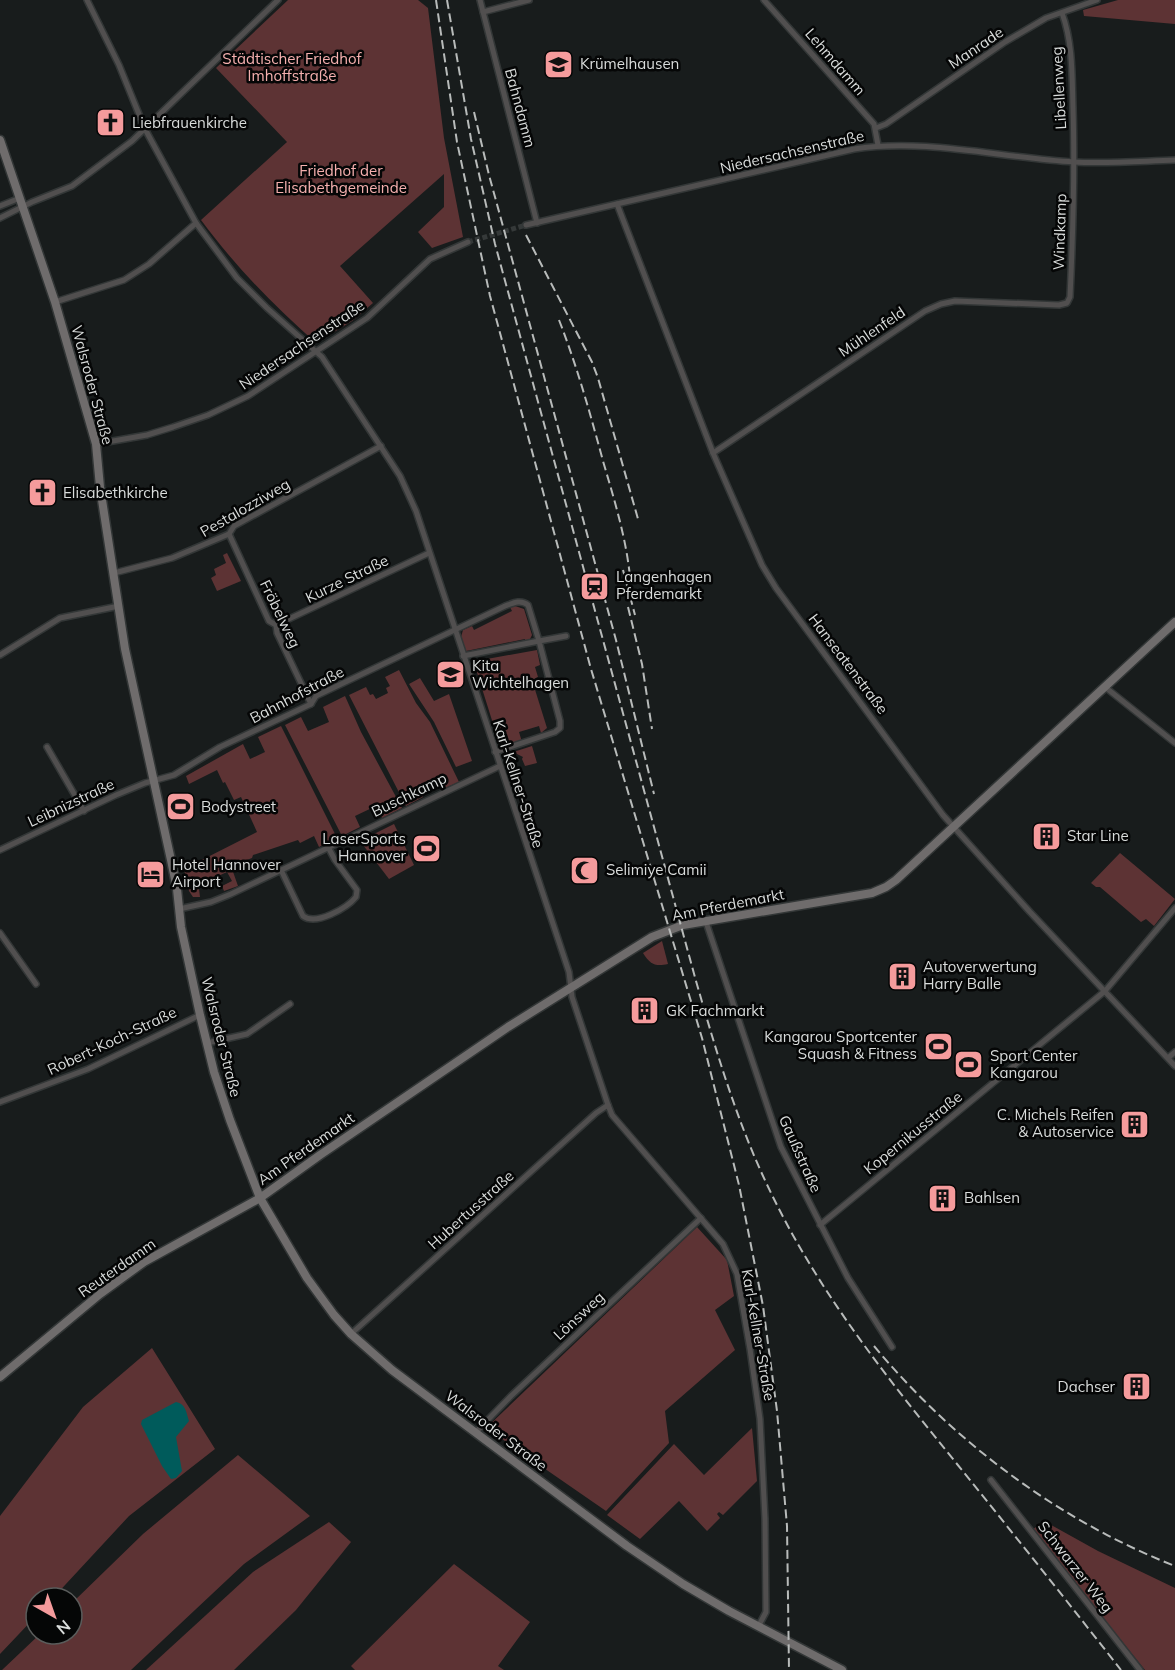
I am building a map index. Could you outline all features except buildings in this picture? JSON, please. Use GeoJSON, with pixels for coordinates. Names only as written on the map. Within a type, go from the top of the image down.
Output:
{"type":"FeatureCollection","features":[{"type":"Feature","properties":{"kind":"street","name":"Karl-Kellner-Straße"},"geometry":{"type":"LineString","coordinates":[[87,0],[119,65],[145,129],[196,223],[237,278],[259,301],[317,352],[351,399],[400,476],[416,511],[569,972],[573,1001],[612,1115],[723,1244],[734,1265],[750,1349],[759,1419],[765,1519],[766,1612],[759,1627]]}},
{"type":"Feature","properties":{"kind":"street"},"geometry":{"type":"LineString","coordinates":[[0,218],[72,186],[132,141],[278,0]]}},
{"type":"Feature","properties":{"kind":"street","name":"Bahndamm"},"geometry":{"type":"LineString","coordinates":[[480,0],[537,223]]}},
{"type":"Feature","properties":{"kind":"street"},"geometry":{"type":"LineString","coordinates":[[483,12],[530,0]]}},
{"type":"Feature","properties":{"kind":"street","name":"Lehmdamm"},"geometry":{"type":"LineString","coordinates":[[764,0],[876,129]]}},
{"type":"Feature","properties":{"kind":"street","name":"Manrade"},"geometry":{"type":"LineString","coordinates":[[876,129],[1005,42],[1047,18],[1097,0]]}},
{"type":"Feature","properties":{"kind":"street","name":"Libellenweg"},"geometry":{"type":"LineString","coordinates":[[1062,13],[1072,60],[1074,162]]}},
{"type":"Feature","properties":{"kind":"street"},"geometry":{"type":"LineString","coordinates":[[876,129],[878,145]]}},
{"type":"Feature","properties":{"kind":"street","name":"Walsroder Straße"},"geometry":{"type":"LineString","coordinates":[[0,140],[55,302],[96,444],[100,487],[125,649],[173,869],[200,1015],[214,1072],[260,1198],[319,1296],[351,1334],[392,1370],[669,1575],[759,1627],[842,1670]]}},
{"type":"Feature","properties":{"kind":"street","name":"Niedersachsenstraße"},"geometry":{"type":"LineString","coordinates":[[526,225],[854,148],[878,145],[1074,162],[1175,160]]}},
{"type":"Feature","properties":{"kind":"street","name":"Windkamp"},"geometry":{"type":"LineString","coordinates":[[1067,303],[1070,297],[1074,162]]}},
{"type":"Feature","properties":{"kind":"street"},"geometry":{"type":"LineString","coordinates":[[0,206],[20,198]]}},
{"type":"Feature","properties":{"kind":"street","name":"Hanseatenstraße"},"geometry":{"type":"LineString","coordinates":[[617,204],[713,453],[758,557],[776,588],[953,827],[1175,1066]]}},
{"type":"Feature","properties":{"kind":"street"},"geometry":{"type":"LineString","coordinates":[[55,302],[124,280],[149,264],[196,223]]}},
{"type":"Feature","properties":{"kind":"street","name":"Niedersachsenstraße"},"geometry":{"type":"LineString","coordinates":[[96,444],[147,435],[208,415],[248,396],[367,318],[430,259],[468,242]]}},
{"type":"Feature","properties":{"kind":"street","name":"Mühlenfeld"},"geometry":{"type":"LineString","coordinates":[[713,453],[916,317],[941,304],[955,301],[1059,305],[1067,303]]}},
{"type":"Feature","properties":{"kind":"street","name":"Pestalozziweg"},"geometry":{"type":"LineString","coordinates":[[114,573],[171,558],[229,534],[234,526],[381,446]]}},
{"type":"Feature","properties":{"kind":"street","name":"Fröbelweg"},"geometry":{"type":"LineString","coordinates":[[229,534],[269,621],[276,625],[277,633],[310,704]]}},
{"type":"Feature","properties":{"kind":"street","name":"Kurze Straße"},"geometry":{"type":"LineString","coordinates":[[276,625],[429,553]]}},
{"type":"Feature","properties":{"kind":"street","name":"Bahnhofstraße"},"geometry":{"type":"LineString","coordinates":[[153,781],[174,775],[220,747],[310,704],[316,696],[505,606],[524,602],[530,611],[538,641]]}},
{"type":"Feature","properties":{"kind":"street"},"geometry":{"type":"LineString","coordinates":[[0,655],[60,618],[119,606]]}},
{"type":"Feature","properties":{"kind":"street","name":"Am Pferdemarkt"},"geometry":{"type":"LineString","coordinates":[[260,1198],[571,986],[663,931],[872,893],[886,887],[1175,622]]}},
{"type":"Feature","properties":{"kind":"street"},"geometry":{"type":"LineString","coordinates":[[463,656],[566,636]]}},
{"type":"Feature","properties":{"kind":"street"},"geometry":{"type":"LineString","coordinates":[[495,752],[555,732],[560,728],[538,641]]}},
{"type":"Feature","properties":{"kind":"street"},"geometry":{"type":"LineString","coordinates":[[1105,687],[1175,743]]}},
{"type":"Feature","properties":{"kind":"street"},"geometry":{"type":"LineString","coordinates":[[47,747],[84,811]]}},
{"type":"Feature","properties":{"kind":"street","name":"Buschkamp"},"geometry":{"type":"LineString","coordinates":[[179,909],[211,902],[500,766]]}},
{"type":"Feature","properties":{"kind":"street","name":"Leibnizstraße"},"geometry":{"type":"LineString","coordinates":[[0,850],[116,795],[153,781]]}},
{"type":"Feature","properties":{"kind":"street"},"geometry":{"type":"LineString","coordinates":[[281,870],[303,916],[308,920],[315,921],[346,906],[356,897],[357,890],[328,847]]}},
{"type":"Feature","properties":{"kind":"street","name":"Kopernikusstraße"},"geometry":{"type":"LineString","coordinates":[[820,1225],[1105,991],[1175,908]]}},
{"type":"Feature","properties":{"kind":"street","name":"Gaußstraße"},"geometry":{"type":"LineString","coordinates":[[706,922],[781,1148],[848,1278],[892,1347]]}},
{"type":"Feature","properties":{"kind":"street"},"geometry":{"type":"LineString","coordinates":[[0,933],[36,984]]}},
{"type":"Feature","properties":{"kind":"street"},"geometry":{"type":"LineString","coordinates":[[207,1043],[247,1034],[290,1004]]}},
{"type":"Feature","properties":{"kind":"street","name":"Robert-Koch-Straße"},"geometry":{"type":"LineString","coordinates":[[0,1102],[88,1069],[200,1015]]}},
{"type":"Feature","properties":{"kind":"street"},"geometry":{"type":"LineString","coordinates":[[1168,1058],[1175,1052]]}},
{"type":"Feature","properties":{"kind":"street","name":"Hubertusstraße"},"geometry":{"type":"LineString","coordinates":[[351,1334],[596,1113],[608,1105]]}},
{"type":"Feature","properties":{"kind":"street","name":"Reuterdamm"},"geometry":{"type":"LineString","coordinates":[[0,1377],[125,1275],[144,1262],[260,1198]]}},
{"type":"Feature","properties":{"kind":"street","name":"Lönsweg"},"geometry":{"type":"LineString","coordinates":[[475,1433],[511,1396],[701,1218]]}},
{"type":"Feature","properties":{"kind":"street","name":"Schwarzer Weg"},"geometry":{"type":"LineString","coordinates":[[991,1480],[1140,1670]]}},
{"type":"Feature","properties":{"kind":"green space"},"geometry":{"type":"Polygon","coordinates":[[[288,0],[418,0],[428,8],[444,138],[463,237],[432,248],[418,232],[444,207],[444,174],[340,266],[373,303],[352,321],[316,343],[255,284],[201,220],[287,142],[216,68],[288,0]]]}},
{"type":"Feature","properties":{"kind":"green space"},"geometry":{"type":"Polygon","coordinates":[[[1118,0],[1175,0],[1175,24],[1084,16],[1083,10],[1118,0]]]}},
{"type":"Feature","properties":{"kind":"green space"},"geometry":{"type":"Polygon","coordinates":[[[227,553],[241,581],[217,591],[211,578],[216,575],[214,569],[226,563],[223,555],[227,553]]]}},
{"type":"Feature","properties":{"kind":"green space"},"geometry":{"type":"Polygon","coordinates":[[[510,607],[524,609],[532,635],[529,641],[525,639],[466,651],[461,637],[463,630],[472,626],[474,630],[512,611],[510,607]]]}},
{"type":"Feature","properties":{"kind":"green space"},"geometry":{"type":"Polygon","coordinates":[[[537,650],[540,665],[535,667],[538,677],[532,680],[547,728],[541,733],[539,726],[519,732],[522,742],[501,749],[474,663],[537,650]]]}},
{"type":"Feature","properties":{"kind":"green space"},"geometry":{"type":"Polygon","coordinates":[[[399,670],[416,703],[430,722],[459,782],[445,788],[438,776],[422,784],[424,789],[420,792],[423,797],[406,806],[349,695],[366,687],[370,695],[373,694],[376,699],[388,693],[386,688],[390,686],[385,677],[399,670]]]}},
{"type":"Feature","properties":{"kind":"green space"},"geometry":{"type":"Polygon","coordinates":[[[420,678],[434,701],[449,694],[472,761],[456,767],[434,722],[409,684],[420,678]]]}},
{"type":"Feature","properties":{"kind":"green space"},"geometry":{"type":"Polygon","coordinates":[[[345,696],[361,732],[402,808],[382,818],[376,806],[355,816],[360,827],[342,836],[285,725],[301,717],[308,731],[329,722],[323,707],[345,696]]]}},
{"type":"Feature","properties":{"kind":"green space"},"geometry":{"type":"Polygon","coordinates":[[[281,726],[337,838],[319,847],[314,836],[300,843],[298,840],[253,855],[252,858],[231,866],[238,886],[224,891],[222,886],[232,881],[227,872],[216,877],[217,880],[198,881],[200,897],[193,897],[189,891],[184,869],[257,832],[241,797],[234,800],[217,770],[189,784],[186,776],[243,744],[250,759],[265,752],[258,737],[281,726]]]}},
{"type":"Feature","properties":{"kind":"green space"},"geometry":{"type":"Polygon","coordinates":[[[532,746],[537,763],[525,766],[523,757],[517,754],[511,758],[514,767],[508,769],[504,755],[532,746]]]}},
{"type":"Feature","properties":{"kind":"green space"},"geometry":{"type":"Polygon","coordinates":[[[394,824],[414,865],[389,879],[360,841],[394,824]]]}},
{"type":"Feature","properties":{"kind":"green space"},"geometry":{"type":"Polygon","coordinates":[[[1120,853],[1175,899],[1154,926],[1146,919],[1141,922],[1100,887],[1091,883],[1120,853]]]}},
{"type":"Feature","properties":{"kind":"green space"},"geometry":{"type":"Polygon","coordinates":[[[662,941],[668,964],[656,965],[643,953],[662,941]]]}},
{"type":"Feature","properties":{"kind":"green space"},"geometry":{"type":"Polygon","coordinates":[[[697,1227],[727,1260],[734,1296],[715,1310],[735,1350],[665,1411],[669,1443],[606,1511],[486,1428],[697,1227]]]}},
{"type":"Feature","properties":{"kind":"green space"},"geometry":{"type":"Polygon","coordinates":[[[152,1348],[215,1449],[129,1516],[64,1586],[24,1586],[24,1629],[0,1654],[0,1516],[83,1407],[152,1348]]]}},
{"type":"Feature","properties":{"kind":"green space"},"geometry":{"type":"Polygon","coordinates":[[[752,1428],[757,1481],[723,1515],[719,1512],[717,1514],[720,1518],[707,1531],[679,1501],[640,1539],[607,1515],[674,1444],[704,1475],[752,1428]]]}},
{"type":"Feature","properties":{"kind":"green space"},"geometry":{"type":"Polygon","coordinates":[[[238,1455],[310,1516],[244,1564],[131,1670],[2,1670],[27,1646],[84,1646],[84,1591],[143,1534],[238,1455]]]}},
{"type":"Feature","properties":{"kind":"green space"},"geometry":{"type":"Polygon","coordinates":[[[1044,1521],[1098,1551],[1175,1588],[1175,1670],[1145,1670],[1032,1530],[1044,1521]]]}},
{"type":"Feature","properties":{"kind":"green space"},"geometry":{"type":"Polygon","coordinates":[[[329,1522],[351,1542],[296,1610],[234,1670],[146,1670],[253,1572],[329,1522]]]}},
{"type":"Feature","properties":{"kind":"green space"},"geometry":{"type":"Polygon","coordinates":[[[454,1564],[530,1622],[498,1666],[504,1670],[355,1670],[351,1666],[454,1564]]]}},
{"type":"Feature","properties":{"kind":"water"},"geometry":{"type":"Polygon","coordinates":[[[176,1402],[184,1407],[189,1421],[176,1437],[182,1471],[176,1478],[171,1479],[141,1424],[142,1420],[176,1402]]]}},
{"type":"Feature","properties":{"kind":"tunnel"},"geometry":{"type":"LineString","coordinates":[[468,242],[526,225]]}},
{"type":"Feature","properties":{"kind":"railway"},"geometry":{"type":"LineString","coordinates":[[436,0],[457,142],[490,296],[591,669],[702,1038],[739,1185],[763,1306],[777,1411],[787,1526],[789,1670]]}},
{"type":"Feature","properties":{"kind":"railway"},"geometry":{"type":"LineString","coordinates":[[447,0],[471,139],[495,244],[696,981],[720,1063],[749,1143],[791,1231],[833,1301],[881,1368],[1121,1670]]}},
{"type":"Feature","properties":{"kind":"railway"},"geometry":{"type":"LineString","coordinates":[[474,112],[489,175],[616,640],[654,794]]}},
{"type":"Feature","properties":{"kind":"railway"},"geometry":{"type":"LineString","coordinates":[[526,235],[592,362],[638,519]]}},
{"type":"Feature","properties":{"kind":"railway"},"geometry":{"type":"LineString","coordinates":[[559,320],[583,390],[615,504],[626,547],[630,577]]}},
{"type":"Feature","properties":{"kind":"railway"},"geometry":{"type":"LineString","coordinates":[[623,570],[635,615]]}},
{"type":"Feature","properties":{"kind":"railway"},"geometry":{"type":"LineString","coordinates":[[628,607],[642,664],[652,729]]}},
{"type":"Feature","properties":{"kind":"railway"},"geometry":{"type":"LineString","coordinates":[[874,1346],[938,1414],[1011,1475],[1090,1526],[1175,1566]]}},
{"type":"Feature","properties":{"kind":"place","name":"Krümelhausen"},"geometry":{"type":"Point","coordinates":[559,64]}},
{"type":"Feature","properties":{"kind":"place","name":"Liebfrauenkirche"},"geometry":{"type":"Point","coordinates":[111,123]}},
{"type":"Feature","properties":{"kind":"place","name":"Elisabethkirche"},"geometry":{"type":"Point","coordinates":[42,493]}},
{"type":"Feature","properties":{"kind":"place","name":"Langenhagen Pferdemarkt"},"geometry":{"type":"Point","coordinates":[595,586]}},
{"type":"Feature","properties":{"kind":"place","name":"Kita Wichtelhagen"},"geometry":{"type":"Point","coordinates":[451,675]}},
{"type":"Feature","properties":{"kind":"place","name":"Bodystreet"},"geometry":{"type":"Point","coordinates":[180,807]}},
{"type":"Feature","properties":{"kind":"place","name":"Star Line"},"geometry":{"type":"Point","coordinates":[1046,836]}},
{"type":"Feature","properties":{"kind":"place","name":"LaserSports Hannover"},"geometry":{"type":"Point","coordinates":[427,848]}},
{"type":"Feature","properties":{"kind":"place","name":"Selimiye Camii"},"geometry":{"type":"Point","coordinates":[585,870]}},
{"type":"Feature","properties":{"kind":"place","name":"Hotel Hannover Airport"},"geometry":{"type":"Point","coordinates":[151,874]}},
{"type":"Feature","properties":{"kind":"place","name":"Autoverwertung Harry Balle"},"geometry":{"type":"Point","coordinates":[902,976]}},
{"type":"Feature","properties":{"kind":"place","name":"GK Fachmarkt"},"geometry":{"type":"Point","coordinates":[645,1011]}},
{"type":"Feature","properties":{"kind":"place","name":"Kangarou Sportcenter Squash & Fitness"},"geometry":{"type":"Point","coordinates":[938,1046]}},
{"type":"Feature","properties":{"kind":"place","name":"Sport Center Kangarou"},"geometry":{"type":"Point","coordinates":[969,1065]}},
{"type":"Feature","properties":{"kind":"place","name":"C. Michels Reifen & Autoservice"},"geometry":{"type":"Point","coordinates":[1135,1124]}},
{"type":"Feature","properties":{"kind":"place","name":"Bahlsen"},"geometry":{"type":"Point","coordinates":[943,1198]}},
{"type":"Feature","properties":{"kind":"place","name":"Dachser"},"geometry":{"type":"Point","coordinates":[1136,1387]}},
{"type":"Feature","properties":{"kind":"park label","name":"Städtischer Friedhof Imhoffstraße"},"geometry":{"type":"Point","coordinates":[292,68]}},
{"type":"Feature","properties":{"kind":"park label","name":"Friedhof der Elisabethgemeinde"},"geometry":{"type":"Point","coordinates":[341,180]}}]}
